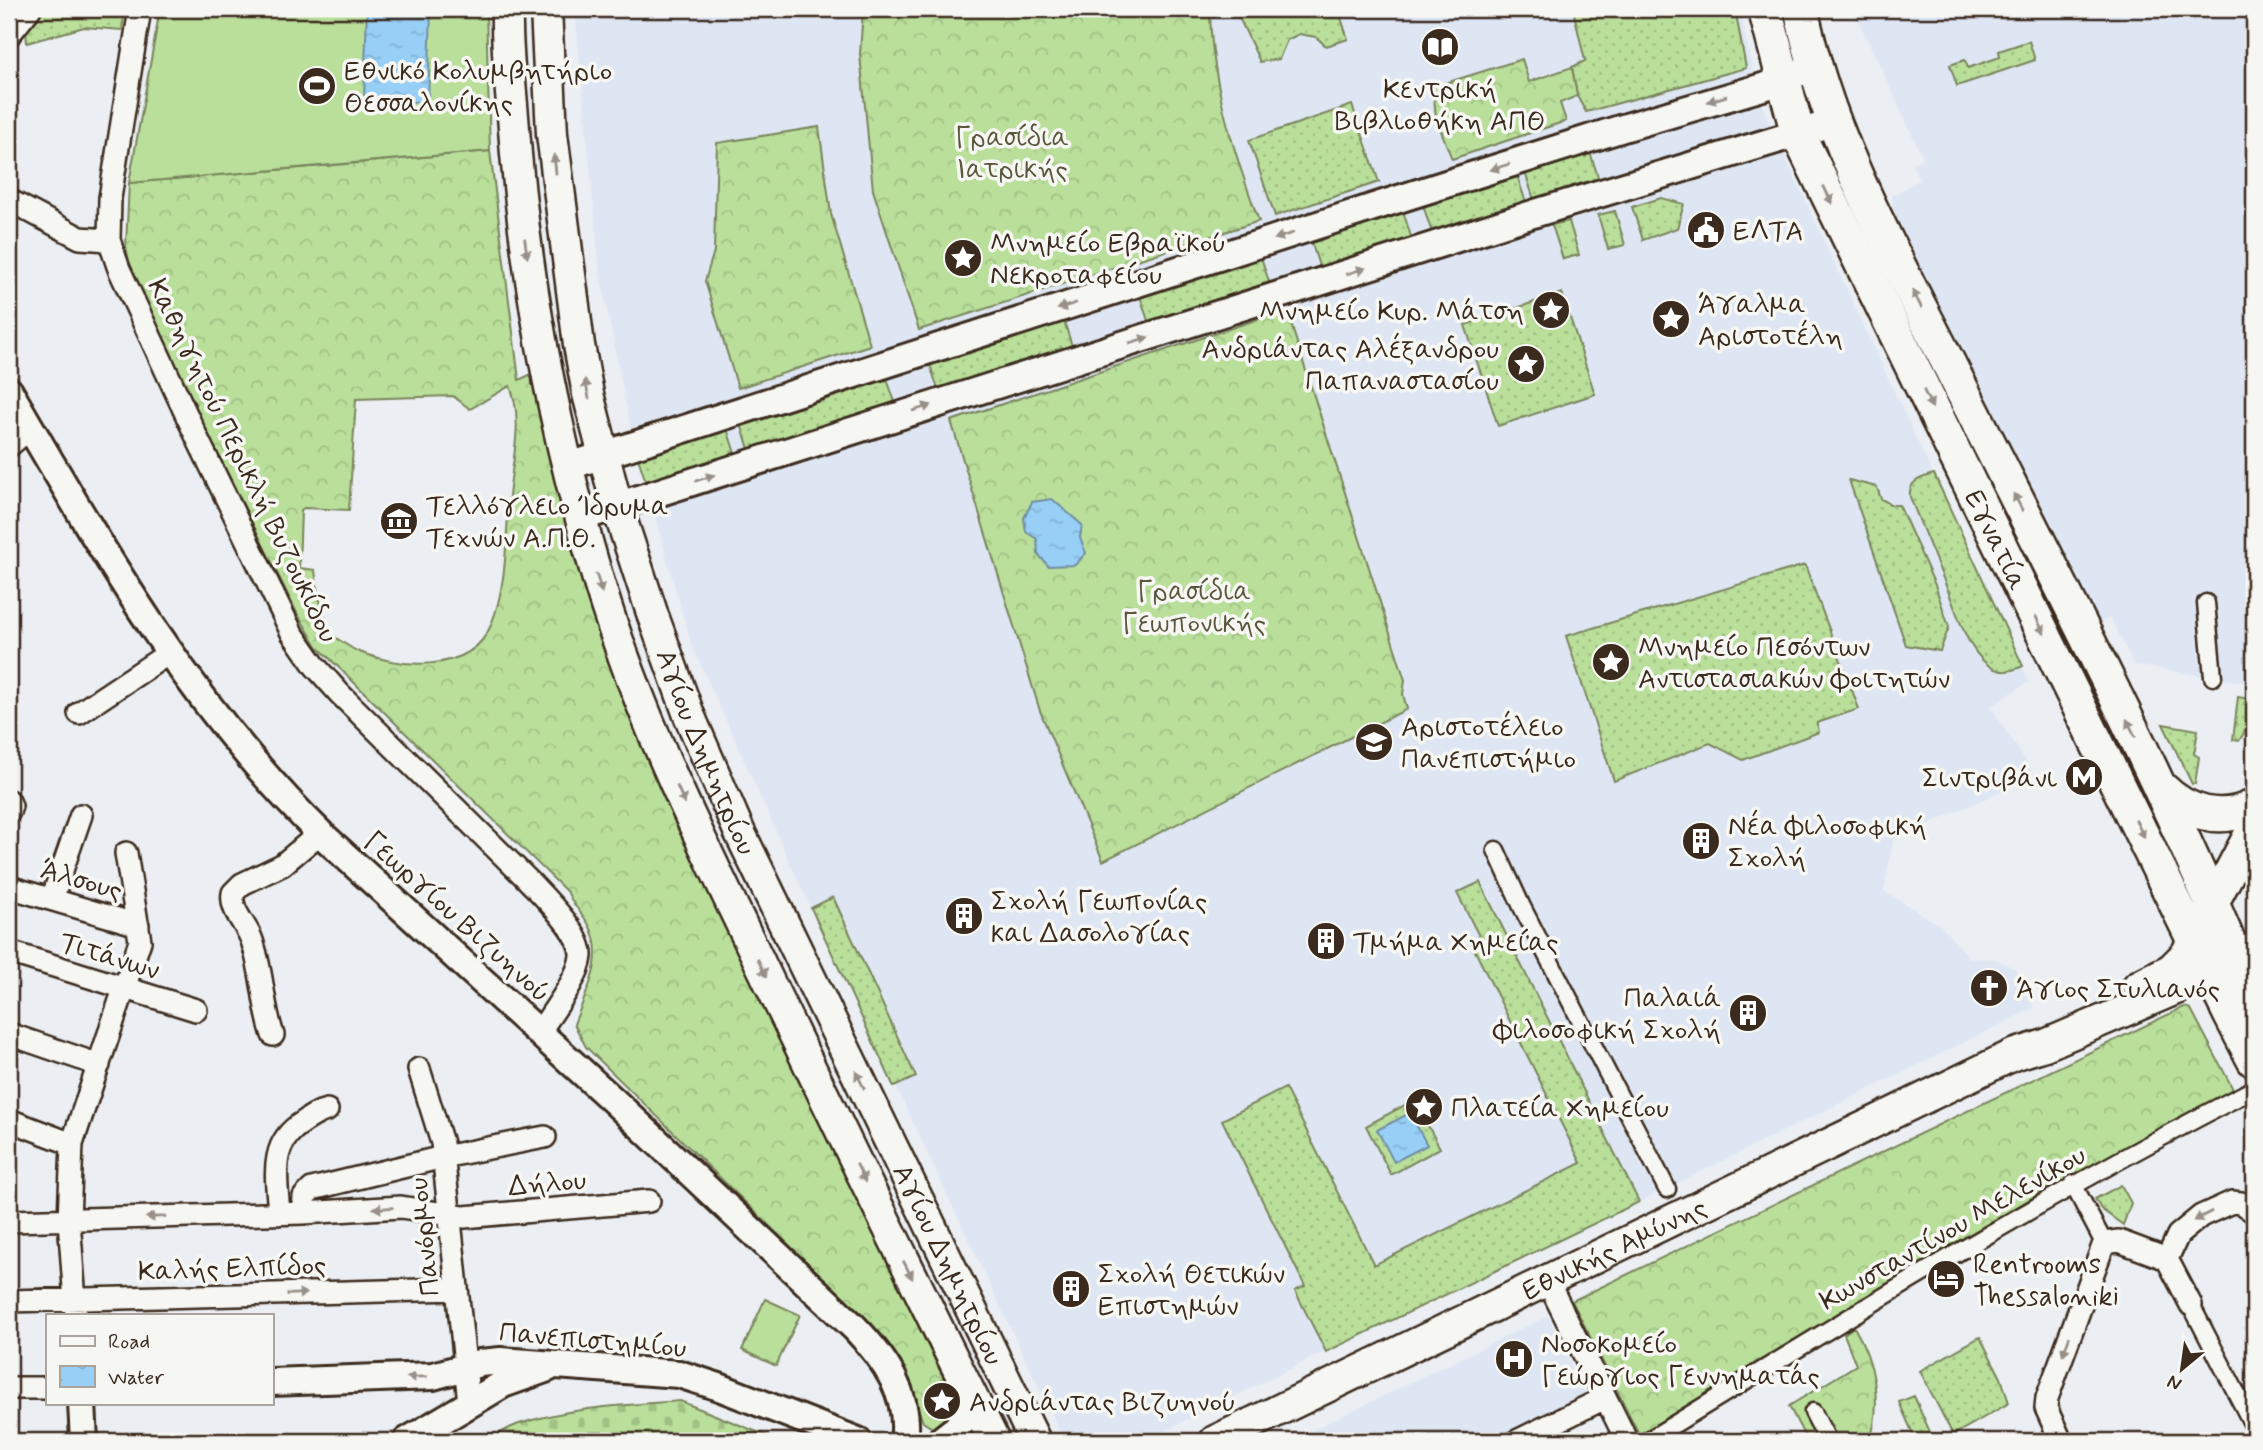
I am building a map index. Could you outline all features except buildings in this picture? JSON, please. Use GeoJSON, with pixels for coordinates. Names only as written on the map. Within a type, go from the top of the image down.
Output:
{"type":"FeatureCollection","features":[{"type":"Feature","properties":{"kind":"main road","name":"Αγίου Δημητρίου"},"geometry":{"type":"LineString","coordinates":[[507,9],[514,139],[527,254],[546,370],[599,583],[658,742],[689,814],[872,1196],[994,1441]]}},
{"type":"Feature","properties":{"kind":"main road","name":"Αγίου Δημητρίου"},"geometry":{"type":"LineString","coordinates":[[547,9],[552,134],[573,309],[588,394],[617,506],[653,617],[681,693],[739,831],[1035,1441]]}},
{"type":"Feature","properties":{"kind":"main road","name":"Εγνατία"},"geometry":{"type":"LineString","coordinates":[[1765,9],[1798,134],[2194,939],[2233,960],[2254,1059]]}},
{"type":"Feature","properties":{"kind":"main road","name":"Εγνατία"},"geometry":{"type":"LineString","coordinates":[[1801,9],[1813,64],[1868,201],[2162,789],[2254,1004]]}},
{"type":"Feature","properties":{"kind":"main road"},"geometry":{"type":"LineString","coordinates":[[2162,789],[2173,800],[2201,813],[2232,814],[2254,806]]}},
{"type":"Feature","properties":{"kind":"main road","name":"Εθνικής Αμύνης"},"geometry":{"type":"LineString","coordinates":[[2012,1055],[2038,1033],[2171,970],[2186,954],[2254,826]]}},
{"type":"Feature","properties":{"kind":"main road","name":"Εθνικής Αμύνης"},"geometry":{"type":"LineString","coordinates":[[1215,1441],[2012,1055],[2045,1045],[2233,960]]}},
{"type":"Feature","properties":{"kind":"street"},"geometry":{"type":"LineString","coordinates":[[9,35],[30,9]]}},
{"type":"Feature","properties":{"kind":"street","name":"Καθηγητού Περικλή Βυζουκίδου"},"geometry":{"type":"LineString","coordinates":[[140,9],[110,198],[109,240],[141,321],[292,633],[340,694],[528,880],[573,934],[581,951],[577,969],[539,1033]]}},
{"type":"Feature","properties":{"kind":"street"},"geometry":{"type":"LineString","coordinates":[[569,466],[1444,184],[1783,81],[1813,64]]}},
{"type":"Feature","properties":{"kind":"street"},"geometry":{"type":"LineString","coordinates":[[582,517],[1536,213],[1835,122]]}},
{"type":"Feature","properties":{"kind":"street"},"geometry":{"type":"LineString","coordinates":[[9,200],[80,238],[109,240]]}},
{"type":"Feature","properties":{"kind":"street","name":"Γεωργίου Βιζυηνού"},"geometry":{"type":"LineString","coordinates":[[9,391],[169,653],[277,791],[867,1340],[884,1363],[901,1396],[905,1416],[904,1441]]}},
{"type":"Feature","properties":{"kind":"street"},"geometry":{"type":"LineString","coordinates":[[9,446],[30,428]]}},
{"type":"Feature","properties":{"kind":"street"},"geometry":{"type":"LineString","coordinates":[[2206,603],[2213,677]]}},
{"type":"Feature","properties":{"kind":"street"},"geometry":{"type":"LineString","coordinates":[[79,713],[169,653]]}},
{"type":"Feature","properties":{"kind":"street"},"geometry":{"type":"LineString","coordinates":[[9,801],[9,812]]}},
{"type":"Feature","properties":{"kind":"street"},"geometry":{"type":"LineString","coordinates":[[52,899],[81,815]]}},
{"type":"Feature","properties":{"kind":"street"},"geometry":{"type":"LineString","coordinates":[[273,1035],[263,1000],[255,949],[247,928],[233,905],[233,893],[243,884],[282,865],[320,833]]}},
{"type":"Feature","properties":{"kind":"street"},"geometry":{"type":"LineString","coordinates":[[1496,850],[1522,907],[1667,1189]]}},
{"type":"Feature","properties":{"kind":"street"},"geometry":{"type":"LineString","coordinates":[[75,1308],[69,1220],[72,1143],[139,946],[138,925],[125,853]]}},
{"type":"Feature","properties":{"kind":"street","name":"Άλσους"},"geometry":{"type":"LineString","coordinates":[[9,887],[138,925]]}},
{"type":"Feature","properties":{"kind":"street","name":"Τιτάνων"},"geometry":{"type":"LineString","coordinates":[[9,952],[196,1010]]}},
{"type":"Feature","properties":{"kind":"street"},"geometry":{"type":"LineString","coordinates":[[9,1034],[99,1065]]}},
{"type":"Feature","properties":{"kind":"street","name":"Πανόρμου"},"geometry":{"type":"LineString","coordinates":[[418,1069],[431,1102],[443,1157],[469,1404]]}},
{"type":"Feature","properties":{"kind":"street","name":"Κωνσταντίνου Μελενίκου"},"geometry":{"type":"LineString","coordinates":[[1647,1441],[1870,1304],[2073,1184],[2254,1089]]}},
{"type":"Feature","properties":{"kind":"street"},"geometry":{"type":"LineString","coordinates":[[279,1214],[279,1149],[296,1127],[327,1110]]}},
{"type":"Feature","properties":{"kind":"street"},"geometry":{"type":"LineString","coordinates":[[9,1120],[72,1143]]}},
{"type":"Feature","properties":{"kind":"street"},"geometry":{"type":"LineString","coordinates":[[303,1213],[303,1199],[306,1192],[312,1189],[443,1157],[545,1137]]}},
{"type":"Feature","properties":{"kind":"street"},"geometry":{"type":"LineString","coordinates":[[2073,1184],[2115,1243],[2167,1259],[2254,1427]]}},
{"type":"Feature","properties":{"kind":"street","name":"Δήλου"},"geometry":{"type":"LineString","coordinates":[[9,1221],[279,1214],[408,1207],[467,1217],[649,1201]]}},
{"type":"Feature","properties":{"kind":"street"},"geometry":{"type":"LineString","coordinates":[[2167,1259],[2181,1232],[2201,1216],[2232,1202],[2241,1203],[2254,1212]]}},
{"type":"Feature","properties":{"kind":"street"},"geometry":{"type":"LineString","coordinates":[[2061,1441],[2046,1408],[2047,1398],[2100,1251],[2115,1243]]}},
{"type":"Feature","properties":{"kind":"street"},"geometry":{"type":"LineString","coordinates":[[1547,1280],[1627,1441]]}},
{"type":"Feature","properties":{"kind":"street","name":"Καλής Ελπίδος"},"geometry":{"type":"LineString","coordinates":[[9,1301],[75,1308],[457,1289]]}},
{"type":"Feature","properties":{"kind":"street","name":"Πανεπιστημίου"},"geometry":{"type":"LineString","coordinates":[[273,1382],[433,1376],[485,1362],[510,1360],[556,1366],[651,1371],[688,1377],[858,1441]]}},
{"type":"Feature","properties":{"kind":"street"},"geometry":{"type":"LineString","coordinates":[[407,1441],[514,1378],[556,1366]]}},
{"type":"Feature","properties":{"kind":"street"},"geometry":{"type":"LineString","coordinates":[[9,1388],[46,1388]]}},
{"type":"Feature","properties":{"kind":"street"},"geometry":{"type":"LineString","coordinates":[[940,1441],[958,1427],[972,1397]]}},
{"type":"Feature","properties":{"kind":"street"},"geometry":{"type":"LineString","coordinates":[[1517,1441],[1605,1398]]}},
{"type":"Feature","properties":{"kind":"street"},"geometry":{"type":"LineString","coordinates":[[82,1404],[84,1441]]}},
{"type":"Feature","properties":{"kind":"street"},"geometry":{"type":"LineString","coordinates":[[1813,1412],[1828,1441]]}},
{"type":"Feature","properties":{"kind":"shaded area","name":"Αριστοτέλειο Πανεπιστήμιο"},"geometry":{"type":"Polygon","coordinates":[[[575,9],[1739,9],[1762,105],[2029,681],[1991,707],[2035,776],[1893,840],[1884,891],[1940,925],[1970,958],[1995,959],[2016,969],[2034,1008],[1144,1441],[1064,1441],[796,876],[691,643],[634,445],[600,274],[575,9]]]}},
{"type":"Feature","properties":{"kind":"shaded area"},"geometry":{"type":"Polygon","coordinates":[[[1853,9],[2254,9],[2254,684],[2134,665],[2110,618],[2098,623],[2015,464],[1894,213],[1892,196],[1919,180],[1912,164],[1923,158],[1853,9]]]}},
{"type":"Feature","properties":{"kind":"shaded area","name":"Νοσοκομείο Γεώργιος Γεννηματάς"},"geometry":{"type":"Polygon","coordinates":[[[1548,1316],[1589,1401],[1507,1441],[1290,1441],[1548,1316]]]}},
{"type":"Feature","properties":{"kind":"green space"},"geometry":{"type":"Polygon","coordinates":[[[43,9],[125,9],[122,30],[84,27],[27,43],[26,32],[43,9]]]}},
{"type":"Feature","properties":{"kind":"green space","name":"Εθνικό Κολυμβητήριο Θεσσαλονίκης"},"geometry":{"type":"Polygon","coordinates":[[[160,9],[486,9],[490,151],[129,183],[160,9]]]}},
{"type":"Feature","properties":{"kind":"green space","name":"Γρασίδια Ιατρικής"},"geometry":{"type":"Polygon","coordinates":[[[863,9],[1210,9],[1219,90],[1259,221],[919,330],[873,190],[860,54],[863,9]]]}},
{"type":"Feature","properties":{"kind":"green space"},"geometry":{"type":"Polygon","coordinates":[[[1235,9],[1338,9],[1348,39],[1326,46],[1316,37],[1299,34],[1287,40],[1279,59],[1260,62],[1235,9]]]}},
{"type":"Feature","properties":{"kind":"green space"},"geometry":{"type":"Polygon","coordinates":[[[1573,9],[1735,9],[1746,68],[1586,112],[1577,96],[1572,67],[1585,61],[1573,9]]]}},
{"type":"Feature","properties":{"kind":"green space"},"geometry":{"type":"Polygon","coordinates":[[[2029,41],[2035,60],[1957,86],[1950,65],[1965,60],[1968,68],[2000,57],[1999,51],[2029,41]]]}},
{"type":"Feature","properties":{"kind":"green space"},"geometry":{"type":"Polygon","coordinates":[[[1522,59],[1529,82],[1572,67],[1577,96],[1560,103],[1566,121],[1452,159],[1436,118],[1433,87],[1522,59]]]}},
{"type":"Feature","properties":{"kind":"green space"},"geometry":{"type":"Polygon","coordinates":[[[1352,105],[1379,182],[1275,216],[1249,140],[1352,105]]]}},
{"type":"Feature","properties":{"kind":"green space"},"geometry":{"type":"Polygon","coordinates":[[[819,127],[831,214],[870,345],[738,388],[705,281],[714,251],[717,143],[819,127]]]}},
{"type":"Feature","properties":{"kind":"green space"},"geometry":{"type":"Polygon","coordinates":[[[1589,149],[1600,183],[1535,203],[1524,169],[1589,149]]]}},
{"type":"Feature","properties":{"kind":"green space"},"geometry":{"type":"Polygon","coordinates":[[[490,151],[519,380],[534,373],[651,765],[785,1051],[958,1408],[937,1431],[923,1422],[900,1363],[865,1319],[586,1047],[574,1024],[593,975],[596,950],[589,925],[568,893],[317,646],[297,613],[215,448],[130,267],[126,246],[129,183],[490,151]],[[510,386],[470,409],[453,396],[356,399],[349,510],[301,510],[299,568],[315,570],[318,594],[330,634],[357,651],[392,661],[412,663],[451,660],[467,653],[481,641],[491,625],[503,578],[517,427],[510,386]]]}},
{"type":"Feature","properties":{"kind":"green space"},"geometry":{"type":"Polygon","coordinates":[[[1516,172],[1527,206],[1433,236],[1422,202],[1516,172]]]}},
{"type":"Feature","properties":{"kind":"green space"},"geometry":{"type":"Polygon","coordinates":[[[1661,198],[1684,204],[1677,228],[1643,240],[1632,207],[1661,198]]]}},
{"type":"Feature","properties":{"kind":"green space"},"geometry":{"type":"Polygon","coordinates":[[[1402,208],[1413,243],[1321,272],[1310,238],[1402,208]]]}},
{"type":"Feature","properties":{"kind":"green space"},"geometry":{"type":"Polygon","coordinates":[[[1615,211],[1625,245],[1608,249],[1598,215],[1615,211]]]}},
{"type":"Feature","properties":{"kind":"green space"},"geometry":{"type":"Polygon","coordinates":[[[1569,221],[1579,255],[1563,259],[1552,225],[1569,221]]]}},
{"type":"Feature","properties":{"kind":"green space"},"geometry":{"type":"Polygon","coordinates":[[[1260,254],[1271,288],[1150,327],[1139,293],[1260,254]]]}},
{"type":"Feature","properties":{"kind":"green space"},"geometry":{"type":"Polygon","coordinates":[[[1562,293],[1595,394],[1498,426],[1465,325],[1562,293]]]}},
{"type":"Feature","properties":{"kind":"green space","name":"Γρασίδια Γεωπονικής"},"geometry":{"type":"Polygon","coordinates":[[[1280,312],[1289,318],[1405,680],[1403,694],[1407,709],[1103,861],[1040,711],[951,421],[1280,312]]]}},
{"type":"Feature","properties":{"kind":"green space"},"geometry":{"type":"Polygon","coordinates":[[[1063,318],[1073,349],[939,392],[929,362],[1063,318]]]}},
{"type":"Feature","properties":{"kind":"green space"},"geometry":{"type":"Polygon","coordinates":[[[886,376],[896,405],[750,452],[741,424],[886,376]]]}},
{"type":"Feature","properties":{"kind":"green space"},"geometry":{"type":"Polygon","coordinates":[[[727,429],[736,456],[647,485],[638,458],[727,429]]]}},
{"type":"Feature","properties":{"kind":"green space"},"geometry":{"type":"Polygon","coordinates":[[[1934,474],[2023,666],[2014,670],[1997,670],[1988,665],[1980,658],[1963,629],[1910,497],[1913,484],[1934,474]]]}},
{"type":"Feature","properties":{"kind":"green space"},"geometry":{"type":"Polygon","coordinates":[[[1849,480],[1877,487],[1881,499],[1892,505],[1899,505],[1935,585],[1949,627],[1940,651],[1906,645],[1849,480]]]}},
{"type":"Feature","properties":{"kind":"green space"},"geometry":{"type":"Polygon","coordinates":[[[1805,565],[1859,709],[1817,723],[1819,732],[1743,760],[1710,743],[1614,781],[1566,636],[1805,565]]]}},
{"type":"Feature","properties":{"kind":"green space"},"geometry":{"type":"Polygon","coordinates":[[[2238,697],[2254,700],[2254,717],[2239,741],[2233,740],[2238,697]]]}},
{"type":"Feature","properties":{"kind":"green space"},"geometry":{"type":"Polygon","coordinates":[[[2163,724],[2198,730],[2194,754],[2199,757],[2195,784],[2192,784],[2163,724]]]}},
{"type":"Feature","properties":{"kind":"green space"},"geometry":{"type":"Polygon","coordinates":[[[1480,882],[1639,1202],[1326,1352],[1295,1291],[1305,1286],[1222,1120],[1285,1088],[1374,1265],[1581,1163],[1472,945],[1481,940],[1457,893],[1480,882]]]}},
{"type":"Feature","properties":{"kind":"green space"},"geometry":{"type":"Polygon","coordinates":[[[833,897],[916,1077],[894,1087],[811,908],[833,897]]]}},
{"type":"Feature","properties":{"kind":"green space"},"geometry":{"type":"Polygon","coordinates":[[[2184,1007],[2191,1009],[2234,1091],[2042,1192],[1640,1436],[1572,1301],[2184,1007]]]}},
{"type":"Feature","properties":{"kind":"green space"},"geometry":{"type":"Polygon","coordinates":[[[1414,1100],[1440,1148],[1391,1175],[1366,1126],[1414,1100]]]}},
{"type":"Feature","properties":{"kind":"green space"},"geometry":{"type":"Polygon","coordinates":[[[2121,1185],[2131,1203],[2123,1225],[2101,1209],[2095,1199],[2121,1185]]]}},
{"type":"Feature","properties":{"kind":"green space"},"geometry":{"type":"Polygon","coordinates":[[[765,1299],[800,1315],[776,1366],[742,1350],[765,1299]]]}},
{"type":"Feature","properties":{"kind":"green space"},"geometry":{"type":"Polygon","coordinates":[[[1854,1327],[1867,1354],[1876,1397],[1870,1441],[1833,1441],[1829,1434],[1805,1437],[1789,1406],[1856,1365],[1844,1334],[1854,1327]]]}},
{"type":"Feature","properties":{"kind":"green space"},"geometry":{"type":"Polygon","coordinates":[[[1980,1337],[2001,1378],[2009,1403],[1953,1435],[1920,1371],[1980,1337]]]}},
{"type":"Feature","properties":{"kind":"green space"},"geometry":{"type":"Polygon","coordinates":[[[1914,1396],[1934,1441],[1916,1441],[1899,1402],[1914,1396]]]}},
{"type":"Feature","properties":{"kind":"green space"},"geometry":{"type":"Polygon","coordinates":[[[680,1401],[780,1441],[485,1441],[538,1418],[599,1408],[680,1401]]]}},
{"type":"Feature","properties":{"kind":"water"},"geometry":{"type":"Polygon","coordinates":[[[367,9],[431,9],[428,102],[364,101],[367,9]]]}},
{"type":"Feature","properties":{"kind":"water"},"geometry":{"type":"Polygon","coordinates":[[[1052,499],[1082,525],[1080,538],[1086,553],[1075,565],[1048,566],[1038,554],[1037,539],[1026,532],[1024,518],[1032,502],[1052,499]]]}},
{"type":"Feature","properties":{"kind":"water"},"geometry":{"type":"Polygon","coordinates":[[[1410,1113],[1427,1145],[1394,1162],[1377,1130],[1410,1113]]]}},
{"type":"Feature","properties":{"kind":"place","name":"Κεντρική Βιβλιοθήκη ΑΠΘ"},"geometry":{"type":"Point","coordinates":[1440,47]}},
{"type":"Feature","properties":{"kind":"place","name":"Εθνικό Κολυμβητήριο Θεσσαλονίκης"},"geometry":{"type":"Point","coordinates":[317,86]}},
{"type":"Feature","properties":{"kind":"place","name":"ΕΛΤΑ"},"geometry":{"type":"Point","coordinates":[1706,230]}},
{"type":"Feature","properties":{"kind":"place","name":"Μνημείο Εβραϊκού Νεκροταφείου"},"geometry":{"type":"Point","coordinates":[963,258]}},
{"type":"Feature","properties":{"kind":"place","name":"Μνημείο Κυρ. Μάτση"},"geometry":{"type":"Point","coordinates":[1551,310]}},
{"type":"Feature","properties":{"kind":"place","name":"Άγαλμα Αριστοτέλη"},"geometry":{"type":"Point","coordinates":[1671,319]}},
{"type":"Feature","properties":{"kind":"place","name":"Ανδριάντας Αλέξανδρου Παπαναστασίου"},"geometry":{"type":"Point","coordinates":[1526,364]}},
{"type":"Feature","properties":{"kind":"place","name":"Τελλόγλειο Ίδρυμα Τεχνών Α.Π.Θ."},"geometry":{"type":"Point","coordinates":[399,521]}},
{"type":"Feature","properties":{"kind":"place","name":"Μνημείο Πεσόντων Αντιστασιακών Φοιτητών"},"geometry":{"type":"Point","coordinates":[1611,662]}},
{"type":"Feature","properties":{"kind":"place","name":"Αριστοτέλειο Πανεπιστήμιο"},"geometry":{"type":"Point","coordinates":[1374,742]}},
{"type":"Feature","properties":{"kind":"place","name":"Σιντριβάνι"},"geometry":{"type":"Point","coordinates":[2084,777]}},
{"type":"Feature","properties":{"kind":"place","name":"Νέα Φιλοσοφική Σχολή"},"geometry":{"type":"Point","coordinates":[1701,841]}},
{"type":"Feature","properties":{"kind":"place","name":"Σχολή Γεωπονίας και Δασολογίας"},"geometry":{"type":"Point","coordinates":[964,916]}},
{"type":"Feature","properties":{"kind":"place","name":"Τμήμα Χημείας"},"geometry":{"type":"Point","coordinates":[1326,941]}},
{"type":"Feature","properties":{"kind":"place","name":"Άγιος Στυλιανός"},"geometry":{"type":"Point","coordinates":[1989,988]}},
{"type":"Feature","properties":{"kind":"place","name":"Παλαιά Φιλοσοφική Σχολή"},"geometry":{"type":"Point","coordinates":[1748,1013]}},
{"type":"Feature","properties":{"kind":"place","name":"Πλατεία Χημείου"},"geometry":{"type":"Point","coordinates":[1424,1107]}},
{"type":"Feature","properties":{"kind":"place","name":"Rentrooms Thessaloniki"},"geometry":{"type":"Point","coordinates":[1946,1279]}},
{"type":"Feature","properties":{"kind":"place","name":"Σχολή Θετικών Επιστημών"},"geometry":{"type":"Point","coordinates":[1071,1289]}},
{"type":"Feature","properties":{"kind":"place","name":"Νοσοκομείο Γεώργιος Γεννηματάς"},"geometry":{"type":"Point","coordinates":[1514,1359]}},
{"type":"Feature","properties":{"kind":"place","name":"Ανδριάντας Βιζυηνού"},"geometry":{"type":"Point","coordinates":[942,1401]}}]}
